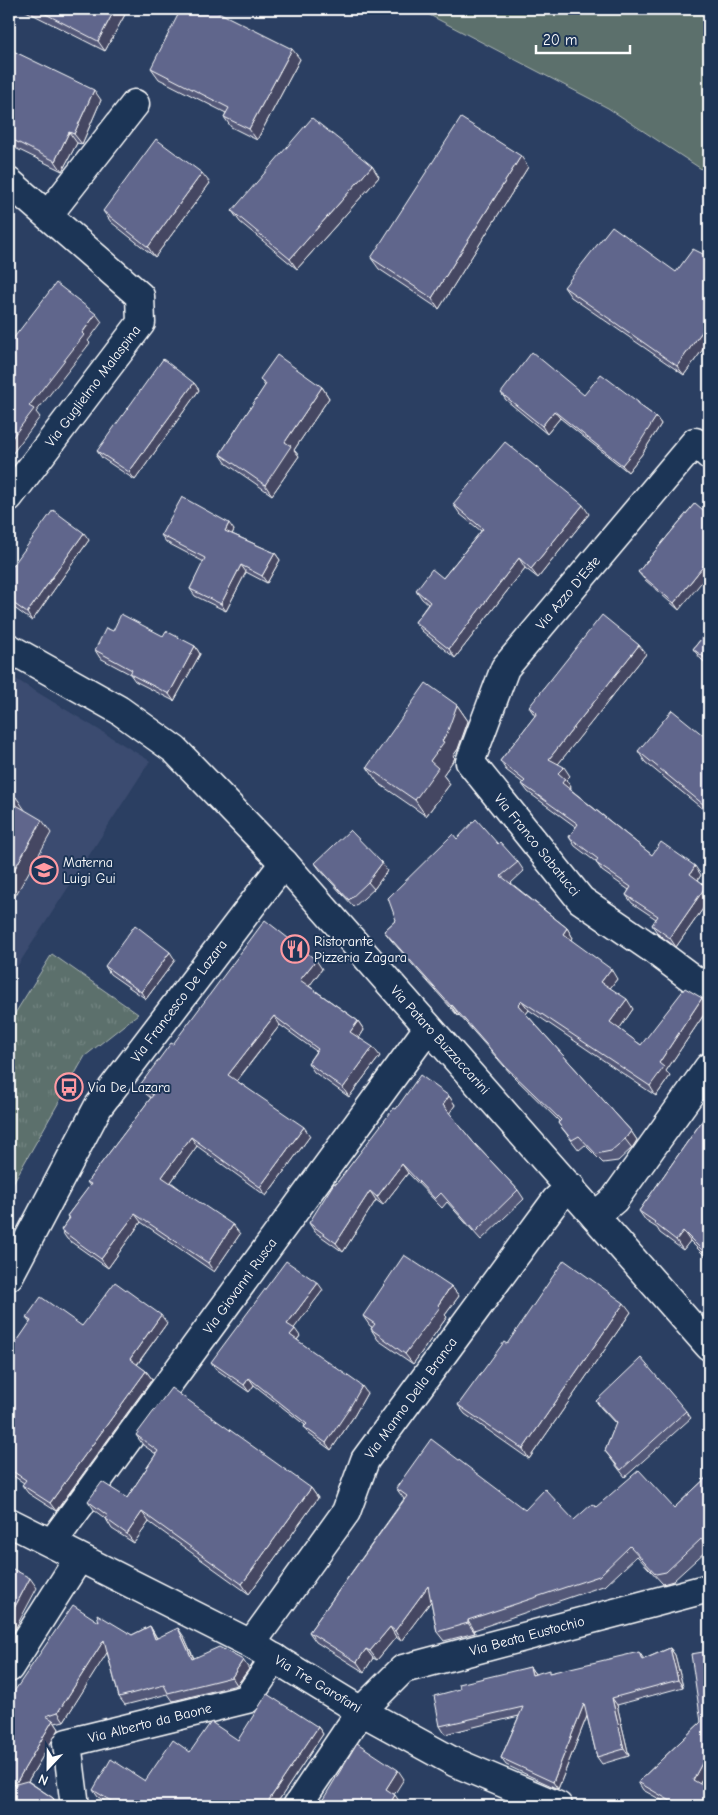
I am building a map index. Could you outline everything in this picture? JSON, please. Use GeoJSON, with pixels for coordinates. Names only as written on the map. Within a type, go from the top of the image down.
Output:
{"type":"FeatureCollection","features":[{"type":"Feature","properties":{"kind":"street"},"geometry":{"type":"LineString","coordinates":[[48,215],[135,104]]}},
{"type":"Feature","properties":{"kind":"street","name":"Via Guglielmo Malaspina"},"geometry":{"type":"LineString","coordinates":[[9,182],[140,296],[142,323],[9,497]]}},
{"type":"Feature","properties":{"kind":"street","name":"Via Azzo D'Este"},"geometry":{"type":"LineString","coordinates":[[470,762],[505,668],[702,448]]}},
{"type":"Feature","properties":{"kind":"street","name":"Via Pataro Buzzaccarini"},"geometry":{"type":"LineString","coordinates":[[9,648],[119,710],[175,750],[284,864],[571,1187],[709,1346]]}},
{"type":"Feature","properties":{"kind":"street","name":"Via Franco Sabatucci"},"geometry":{"type":"LineString","coordinates":[[470,762],[581,900],[654,950],[709,991]]}},
{"type":"Feature","properties":{"kind":"street","name":"Via Francesco De Lazara"},"geometry":{"type":"LineString","coordinates":[[9,1276],[98,1107],[284,864]]}},
{"type":"Feature","properties":{"kind":"street","name":"Via Giovanni Rusca"},"geometry":{"type":"LineString","coordinates":[[52,1544],[428,1028]]}},
{"type":"Feature","properties":{"kind":"street"},"geometry":{"type":"LineString","coordinates":[[596,1216],[614,1200],[709,1067]]}},
{"type":"Feature","properties":{"kind":"street","name":"Via Manno Della Branca"},"geometry":{"type":"LineString","coordinates":[[251,1644],[346,1512],[365,1460],[556,1200],[571,1187]]}},
{"type":"Feature","properties":{"kind":"street","name":"Via Tre Garofani"},"geometry":{"type":"LineString","coordinates":[[9,1522],[251,1644],[361,1711],[454,1762],[558,1806]]}},
{"type":"Feature","properties":{"kind":"street"},"geometry":{"type":"LineString","coordinates":[[9,1668],[79,1558]]}},
{"type":"Feature","properties":{"kind":"street","name":"Via Beata Eustochio"},"geometry":{"type":"LineString","coordinates":[[361,1711],[404,1668],[709,1588]]}},
{"type":"Feature","properties":{"kind":"street","name":"Via Alberto da Baone"},"geometry":{"type":"LineString","coordinates":[[75,1806],[67,1743],[246,1699],[275,1658]]}},
{"type":"Feature","properties":{"kind":"street"},"geometry":{"type":"LineString","coordinates":[[297,1806],[361,1711]]}},
{"type":"Feature","properties":{"kind":"shaded area","name":"Materna Luigi Gui"},"geometry":{"type":"Polygon","coordinates":[[[9,675],[150,761],[9,979],[9,675]]]}},
{"type":"Feature","properties":{"kind":"green space"},"geometry":{"type":"Polygon","coordinates":[[[418,9],[709,9],[709,174],[608,108],[418,9]]]}},
{"type":"Feature","properties":{"kind":"green space"},"geometry":{"type":"Polygon","coordinates":[[[52,954],[138,1014],[85,1056],[9,1190],[9,1023],[52,954]]]}},
{"type":"Feature","properties":{"kind":"building"},"geometry":{"type":"Polygon","coordinates":[[[36,9],[115,9],[98,41],[36,9]]]}},
{"type":"Feature","properties":{"kind":"building"},"geometry":{"type":"Polygon","coordinates":[[[181,9],[212,9],[292,49],[249,129],[224,117],[229,108],[151,68],[181,9]]]}},
{"type":"Feature","properties":{"kind":"building"},"geometry":{"type":"Polygon","coordinates":[[[9,49],[94,90],[74,134],[69,132],[55,161],[9,138],[9,49]]]}},
{"type":"Feature","properties":{"kind":"building"},"geometry":{"type":"Polygon","coordinates":[[[312,118],[372,166],[290,259],[232,211],[312,118]]]}},
{"type":"Feature","properties":{"kind":"building"},"geometry":{"type":"Polygon","coordinates":[[[461,118],[521,156],[432,298],[371,258],[461,118]]]}},
{"type":"Feature","properties":{"kind":"building"},"geometry":{"type":"Polygon","coordinates":[[[156,139],[202,173],[148,247],[103,211],[156,139]]]}},
{"type":"Feature","properties":{"kind":"building"},"geometry":{"type":"Polygon","coordinates":[[[612,226],[676,272],[693,249],[709,257],[709,322],[677,366],[564,287],[612,226]]]}},
{"type":"Feature","properties":{"kind":"building"},"geometry":{"type":"Polygon","coordinates":[[[56,283],[96,314],[82,333],[84,335],[29,406],[34,409],[9,442],[9,344],[56,283]]]}},
{"type":"Feature","properties":{"kind":"building"},"geometry":{"type":"Polygon","coordinates":[[[532,352],[584,395],[601,374],[656,417],[637,447],[622,465],[554,411],[542,426],[501,393],[532,352]]]}},
{"type":"Feature","properties":{"kind":"building"},"geometry":{"type":"Polygon","coordinates":[[[277,355],[322,387],[285,442],[291,446],[265,485],[220,454],[266,384],[260,379],[277,355]]]}},
{"type":"Feature","properties":{"kind":"building"},"geometry":{"type":"Polygon","coordinates":[[[163,359],[194,383],[129,472],[97,451],[163,359]]]}},
{"type":"Feature","properties":{"kind":"building"},"geometry":{"type":"Polygon","coordinates":[[[505,442],[583,505],[531,569],[519,558],[449,649],[415,622],[430,602],[416,590],[432,569],[443,578],[483,529],[453,504],[505,442]]]}},
{"type":"Feature","properties":{"kind":"building"},"geometry":{"type":"Polygon","coordinates":[[[182,497],[229,523],[225,531],[275,553],[262,576],[241,565],[221,604],[190,589],[205,558],[161,535],[182,497]]]}},
{"type":"Feature","properties":{"kind":"building"},"geometry":{"type":"Polygon","coordinates":[[[695,503],[709,515],[709,559],[674,603],[638,572],[695,503]]]}},
{"type":"Feature","properties":{"kind":"building"},"geometry":{"type":"Polygon","coordinates":[[[53,510],[84,533],[27,613],[9,600],[9,571],[53,510]]]}},
{"type":"Feature","properties":{"kind":"building"},"geometry":{"type":"Polygon","coordinates":[[[121,614],[163,636],[166,631],[195,646],[169,694],[130,674],[132,670],[95,650],[106,628],[113,631],[121,614]]]}},
{"type":"Feature","properties":{"kind":"building"},"geometry":{"type":"Polygon","coordinates":[[[602,615],[639,645],[549,759],[564,767],[558,773],[565,779],[562,783],[652,855],[661,842],[695,866],[690,874],[706,886],[670,938],[652,925],[658,916],[626,895],[631,887],[596,863],[598,859],[569,837],[578,824],[522,784],[525,781],[500,761],[537,713],[529,707],[602,615]]]}},
{"type":"Feature","properties":{"kind":"building"},"geometry":{"type":"Polygon","coordinates":[[[709,629],[709,661],[693,649],[709,629]]]}},
{"type":"Feature","properties":{"kind":"building"},"geometry":{"type":"Polygon","coordinates":[[[426,683],[457,705],[447,733],[442,741],[444,742],[430,761],[438,768],[415,800],[367,767],[426,683]]]}},
{"type":"Feature","properties":{"kind":"building"},"geometry":{"type":"Polygon","coordinates":[[[672,710],[709,740],[709,809],[638,751],[672,710]]]}},
{"type":"Feature","properties":{"kind":"building"},"geometry":{"type":"Polygon","coordinates":[[[9,793],[16,797],[13,803],[42,820],[9,879],[9,793]]]}},
{"type":"Feature","properties":{"kind":"building"},"geometry":{"type":"Polygon","coordinates":[[[476,819],[498,844],[500,842],[518,862],[501,876],[567,928],[563,934],[611,969],[601,982],[627,999],[610,1022],[641,1045],[685,988],[702,998],[659,1063],[664,1067],[650,1086],[522,1001],[518,1005],[631,1131],[611,1151],[596,1154],[579,1136],[572,1140],[558,1123],[561,1120],[505,1066],[384,931],[396,920],[388,898],[453,834],[457,839],[476,819]]]}},
{"type":"Feature","properties":{"kind":"building"},"geometry":{"type":"Polygon","coordinates":[[[350,830],[382,863],[368,882],[349,900],[315,863],[350,830]]]}},
{"type":"Feature","properties":{"kind":"building"},"geometry":{"type":"Polygon","coordinates":[[[265,920],[316,960],[300,980],[358,1021],[350,1032],[373,1047],[343,1088],[308,1063],[318,1049],[274,1016],[228,1075],[304,1127],[260,1187],[191,1137],[162,1177],[233,1225],[208,1263],[135,1214],[101,1259],[61,1230],[70,1218],[67,1216],[91,1184],[87,1182],[153,1095],[140,1085],[171,1043],[173,1044],[265,920]]]}},
{"type":"Feature","properties":{"kind":"building"},"geometry":{"type":"Polygon","coordinates":[[[135,925],[170,952],[141,992],[105,966],[135,925]]]}},
{"type":"Feature","properties":{"kind":"building"},"geometry":{"type":"Polygon","coordinates":[[[420,1075],[449,1096],[443,1105],[473,1142],[518,1190],[475,1232],[441,1193],[435,1199],[402,1164],[377,1197],[370,1191],[336,1243],[309,1223],[334,1183],[336,1184],[394,1108],[396,1109],[420,1075]]]}},
{"type":"Feature","properties":{"kind":"building"},"geometry":{"type":"Polygon","coordinates":[[[709,1111],[709,1257],[683,1231],[676,1240],[639,1211],[709,1111]]]}},
{"type":"Feature","properties":{"kind":"building"},"geometry":{"type":"Polygon","coordinates":[[[404,1255],[451,1286],[438,1305],[440,1307],[405,1354],[371,1329],[375,1324],[363,1316],[404,1255]]]}},
{"type":"Feature","properties":{"kind":"building"},"geometry":{"type":"Polygon","coordinates":[[[564,1260],[624,1303],[523,1449],[458,1405],[504,1342],[507,1344],[564,1260]]]}},
{"type":"Feature","properties":{"kind":"building"},"geometry":{"type":"Polygon","coordinates":[[[286,1261],[318,1283],[287,1324],[295,1329],[290,1335],[362,1386],[326,1443],[304,1427],[307,1424],[249,1378],[244,1385],[211,1362],[286,1261]]]}},
{"type":"Feature","properties":{"kind":"building"},"geometry":{"type":"Polygon","coordinates":[[[115,1282],[161,1315],[130,1359],[146,1371],[50,1503],[22,1485],[26,1480],[9,1469],[9,1394],[13,1388],[9,1384],[9,1362],[13,1356],[9,1353],[31,1321],[26,1318],[41,1297],[82,1326],[115,1282]]]}},
{"type":"Feature","properties":{"kind":"building"},"geometry":{"type":"Polygon","coordinates":[[[641,1358],[686,1411],[621,1470],[605,1451],[616,1423],[596,1401],[641,1358]]]}},
{"type":"Feature","properties":{"kind":"building"},"geometry":{"type":"Polygon","coordinates":[[[171,1388],[311,1488],[242,1584],[142,1512],[127,1534],[106,1519],[108,1516],[88,1501],[102,1482],[127,1498],[158,1451],[136,1435],[171,1388]]]}},
{"type":"Feature","properties":{"kind":"building"},"geometry":{"type":"Polygon","coordinates":[[[431,1439],[525,1510],[545,1489],[574,1520],[592,1504],[596,1507],[639,1470],[674,1508],[709,1475],[709,1548],[701,1539],[666,1572],[656,1574],[630,1546],[599,1576],[468,1620],[468,1623],[437,1632],[428,1586],[395,1631],[390,1627],[370,1651],[366,1649],[357,1662],[309,1632],[407,1496],[396,1488],[431,1439]]]}},
{"type":"Feature","properties":{"kind":"building"},"geometry":{"type":"Polygon","coordinates":[[[9,1567],[30,1578],[9,1618],[9,1567]]]}},
{"type":"Feature","properties":{"kind":"building"},"geometry":{"type":"Polygon","coordinates":[[[73,1605],[99,1622],[97,1614],[132,1635],[150,1626],[155,1639],[178,1628],[192,1659],[219,1647],[243,1660],[232,1677],[168,1693],[164,1685],[119,1697],[104,1640],[58,1712],[46,1716],[53,1720],[16,1783],[9,1779],[9,1699],[73,1605]]]}},
{"type":"Feature","properties":{"kind":"building"},"geometry":{"type":"Polygon","coordinates":[[[670,1648],[678,1680],[612,1698],[624,1749],[597,1757],[584,1704],[553,1782],[501,1758],[523,1707],[440,1726],[434,1696],[460,1689],[459,1684],[530,1667],[532,1675],[549,1670],[549,1673],[639,1652],[642,1660],[670,1648]]]}},
{"type":"Feature","properties":{"kind":"building"},"geometry":{"type":"Polygon","coordinates":[[[709,1651],[709,1750],[693,1780],[709,1789],[709,1803],[707,1806],[679,1806],[638,1782],[701,1722],[691,1654],[709,1651]]]}},
{"type":"Feature","properties":{"kind":"building"},"geometry":{"type":"Polygon","coordinates":[[[267,1694],[318,1727],[269,1800],[272,1806],[119,1806],[93,1790],[111,1759],[145,1781],[173,1740],[190,1752],[211,1722],[238,1740],[267,1694]]]}},
{"type":"Feature","properties":{"kind":"building"},"geometry":{"type":"Polygon","coordinates":[[[357,1743],[398,1770],[386,1789],[395,1795],[392,1800],[402,1806],[319,1806],[357,1743]]]}},
{"type":"Feature","properties":{"kind":"building"},"geometry":{"type":"Polygon","coordinates":[[[27,1781],[53,1798],[56,1806],[9,1806],[9,1786],[27,1781]]]}},
{"type":"Feature","properties":{"kind":"place","name":"Materna Luigi Gui"},"geometry":{"type":"Point","coordinates":[44,870]}},
{"type":"Feature","properties":{"kind":"place","name":"Ristorante Pizzeria Zagara"},"geometry":{"type":"Point","coordinates":[295,949]}},
{"type":"Feature","properties":{"kind":"place","name":"Via De Lazara"},"geometry":{"type":"Point","coordinates":[69,1087]}}]}
